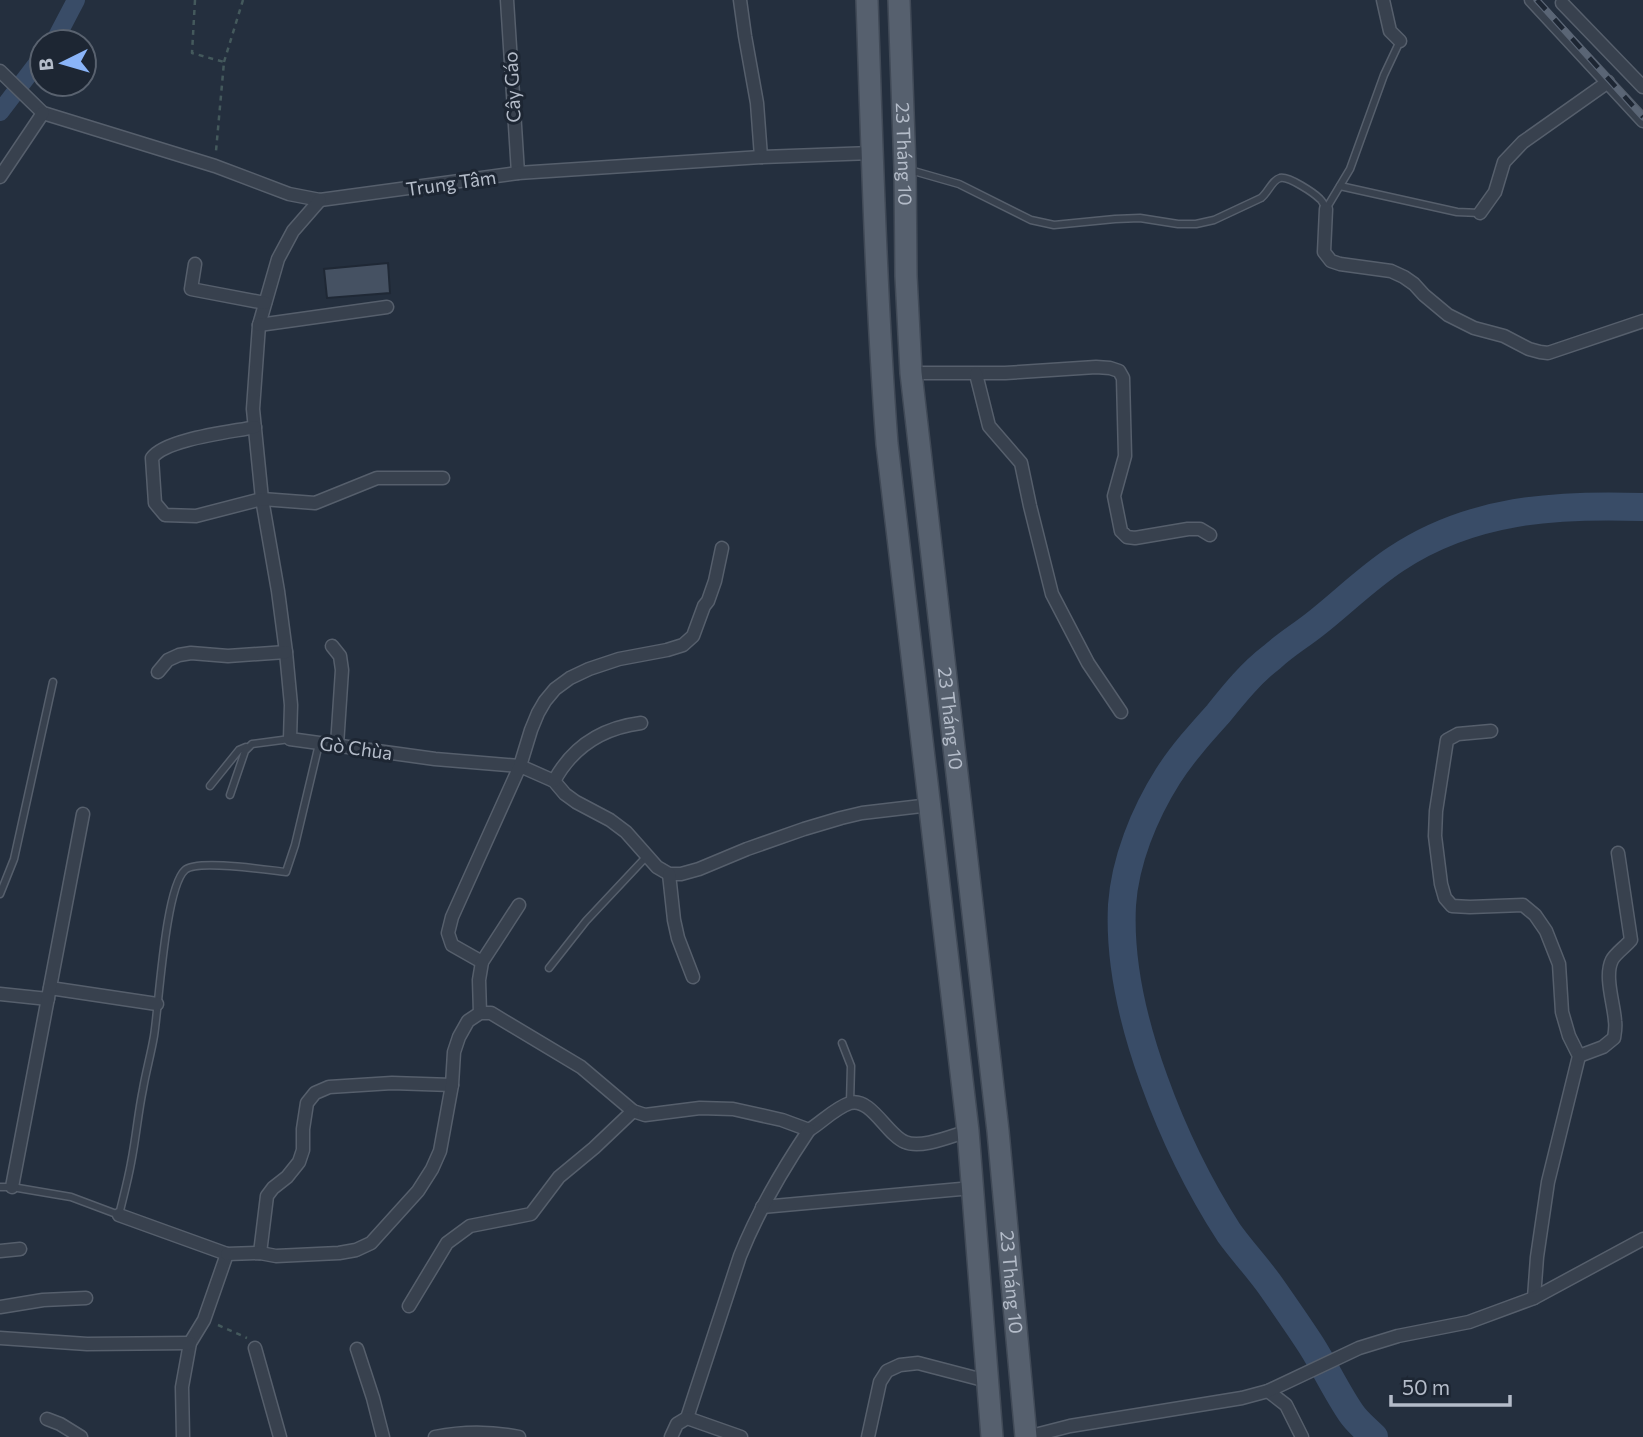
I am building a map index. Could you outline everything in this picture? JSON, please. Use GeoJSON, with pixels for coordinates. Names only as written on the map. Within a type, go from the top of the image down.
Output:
{"type":"FeatureCollection","features":[{"type":"Feature","properties":{"kind":"main road","name":"23 Tháng 10"},"geometry":{"type":"LineString","coordinates":[[867,0],[880,339],[887,444],[968,1131],[992,1437]]}},
{"type":"Feature","properties":{"kind":"main road","name":"23 Tháng 10"},"geometry":{"type":"LineString","coordinates":[[899,0],[911,373],[997,1121],[1026,1437]]}},
{"type":"Feature","properties":{"kind":"main road"},"geometry":{"type":"LineString","coordinates":[[872,153],[904,159]]}},
{"type":"Feature","properties":{"kind":"street","name":"Cây Gáo"},"geometry":{"type":"LineString","coordinates":[[507,0],[518,173]]}},
{"type":"Feature","properties":{"kind":"street"},"geometry":{"type":"LineString","coordinates":[[740,0],[757,103],[761,157]]}},
{"type":"Feature","properties":{"kind":"street"},"geometry":{"type":"LineString","coordinates":[[1383,0],[1390,31],[1400,41]]}},
{"type":"Feature","properties":{"kind":"street"},"geometry":{"type":"LineString","coordinates":[[1531,0],[1643,121]]}},
{"type":"Feature","properties":{"kind":"street"},"geometry":{"type":"LineString","coordinates":[[1562,3],[1643,87]]}},
{"type":"Feature","properties":{"kind":"street"},"geometry":{"type":"LineString","coordinates":[[0,71],[43,113],[0,177]]}},
{"type":"Feature","properties":{"kind":"street"},"geometry":{"type":"LineString","coordinates":[[1480,213],[1495,192],[1504,162],[1523,142],[1608,82]]}},
{"type":"Feature","properties":{"kind":"street","name":"Trung Tâm"},"geometry":{"type":"LineString","coordinates":[[43,113],[215,166],[289,194],[320,200],[518,173],[761,157],[872,153]]}},
{"type":"Feature","properties":{"kind":"street"},"geometry":{"type":"LineString","coordinates":[[290,739],[291,705],[286,652],[262,499],[253,409],[260,325],[278,259],[293,232],[320,200]]}},
{"type":"Feature","properties":{"kind":"street"},"geometry":{"type":"LineString","coordinates":[[1326,209],[1325,252],[1331,261],[1391,271],[1414,284],[1448,315],[1529,349],[1548,353],[1643,321]]}},
{"type":"Feature","properties":{"kind":"street"},"geometry":{"type":"LineString","coordinates":[[195,264],[191,289],[265,303]]}},
{"type":"Feature","properties":{"kind":"street"},"geometry":{"type":"LineString","coordinates":[[260,325],[387,307]]}},
{"type":"Feature","properties":{"kind":"street"},"geometry":{"type":"LineString","coordinates":[[911,373],[1096,368],[1119,371],[1124,378],[1125,456],[1114,496],[1121,531],[1127,537],[1135,538],[1200,528],[1210,535]]}},
{"type":"Feature","properties":{"kind":"street"},"geometry":{"type":"LineString","coordinates":[[976,373],[989,426],[1021,463],[1052,594],[1088,663],[1121,712]]}},
{"type":"Feature","properties":{"kind":"street"},"geometry":{"type":"LineString","coordinates":[[255,427],[174,443],[156,453],[152,458],[155,502],[165,515],[196,516],[262,499],[315,503],[377,478],[443,478]]}},
{"type":"Feature","properties":{"kind":"street"},"geometry":{"type":"LineString","coordinates":[[482,962],[452,945],[450,925],[520,766],[538,713],[555,689],[580,673],[602,664],[683,645],[693,636],[715,581],[722,548]]}},
{"type":"Feature","properties":{"kind":"street"},"geometry":{"type":"LineString","coordinates":[[332,646],[340,656],[342,670],[337,745]]}},
{"type":"Feature","properties":{"kind":"street"},"geometry":{"type":"LineString","coordinates":[[158,672],[168,660],[191,653],[228,656],[286,652]]}},
{"type":"Feature","properties":{"kind":"street"},"geometry":{"type":"LineString","coordinates":[[554,781],[568,759],[588,742],[616,728],[641,723]]}},
{"type":"Feature","properties":{"kind":"street"},"geometry":{"type":"LineString","coordinates":[[1491,731],[1458,734],[1447,740],[1434,836],[1441,884],[1445,898],[1452,906],[1523,905],[1535,915],[1546,931],[1559,964],[1562,1012],[1569,1036],[1579,1056],[1548,1182],[1534,1298]]}},
{"type":"Feature","properties":{"kind":"street","name":"Gò Chùa"},"geometry":{"type":"LineString","coordinates":[[290,739],[435,759],[520,766],[554,781],[576,802],[610,820],[626,832],[657,867],[669,874]]}},
{"type":"Feature","properties":{"kind":"street"},"geometry":{"type":"LineString","coordinates":[[692,977],[674,920],[669,874],[699,869],[747,849],[841,818],[930,805]]}},
{"type":"Feature","properties":{"kind":"street"},"geometry":{"type":"LineString","coordinates":[[6,1187],[49,994],[83,814]]}},
{"type":"Feature","properties":{"kind":"street"},"geometry":{"type":"LineString","coordinates":[[1579,1056],[1603,1047],[1614,1038],[1616,1025],[1609,969],[1613,958],[1631,940],[1618,853]]}},
{"type":"Feature","properties":{"kind":"street"},"geometry":{"type":"LineString","coordinates":[[480,1013],[479,980],[482,962],[519,905]]}},
{"type":"Feature","properties":{"kind":"street"},"geometry":{"type":"LineString","coordinates":[[0,994],[49,994],[157,1004]]}},
{"type":"Feature","properties":{"kind":"street"},"geometry":{"type":"LineString","coordinates":[[119,1215],[227,1254],[260,1253],[276,1256],[339,1252],[356,1250],[370,1243],[418,1191],[432,1169],[440,1151],[452,1085],[454,1052],[468,1021],[480,1013],[491,1013],[581,1067],[634,1111],[645,1115],[700,1108],[733,1109],[782,1120],[809,1130]]}},
{"type":"Feature","properties":{"kind":"street"},"geometry":{"type":"LineString","coordinates":[[260,1253],[267,1196],[299,1162],[303,1150],[307,1103],[315,1093],[329,1087],[392,1083],[452,1085]]}},
{"type":"Feature","properties":{"kind":"street"},"geometry":{"type":"LineString","coordinates":[[671,1437],[677,1424],[687,1418],[740,1256],[762,1208],[809,1130],[850,1103],[857,1102],[864,1105],[904,1142],[923,1144],[968,1131]]}},
{"type":"Feature","properties":{"kind":"street"},"geometry":{"type":"LineString","coordinates":[[409,1306],[447,1243],[470,1226],[531,1214],[559,1177],[594,1149],[634,1111]]}},
{"type":"Feature","properties":{"kind":"street"},"geometry":{"type":"LineString","coordinates":[[762,1208],[972,1188]]}},
{"type":"Feature","properties":{"kind":"street"},"geometry":{"type":"LineString","coordinates":[[1026,1437],[1070,1426],[1242,1398],[1268,1391],[1359,1348],[1398,1336],[1469,1322],[1534,1298],[1643,1239]]}},
{"type":"Feature","properties":{"kind":"street"},"geometry":{"type":"LineString","coordinates":[[0,1251],[20,1249]]}},
{"type":"Feature","properties":{"kind":"street"},"geometry":{"type":"LineString","coordinates":[[183,1437],[182,1387],[190,1343],[204,1320],[227,1254]]}},
{"type":"Feature","properties":{"kind":"street"},"geometry":{"type":"LineString","coordinates":[[0,1307],[43,1300],[86,1298]]}},
{"type":"Feature","properties":{"kind":"street"},"geometry":{"type":"LineString","coordinates":[[0,1338],[87,1344],[190,1343]]}},
{"type":"Feature","properties":{"kind":"street"},"geometry":{"type":"LineString","coordinates":[[256,1348],[281,1437]]}},
{"type":"Feature","properties":{"kind":"street"},"geometry":{"type":"LineString","coordinates":[[357,1349],[383,1437]]}},
{"type":"Feature","properties":{"kind":"street"},"geometry":{"type":"LineString","coordinates":[[868,1437],[880,1382],[887,1371],[900,1365],[918,1363],[987,1381]]}},
{"type":"Feature","properties":{"kind":"street"},"geometry":{"type":"LineString","coordinates":[[1268,1391],[1286,1405],[1302,1437]]}},
{"type":"Feature","properties":{"kind":"street"},"geometry":{"type":"LineString","coordinates":[[687,1418],[741,1437]]}},
{"type":"Feature","properties":{"kind":"street"},"geometry":{"type":"LineString","coordinates":[[47,1419],[61,1424],[81,1437]]}},
{"type":"Feature","properties":{"kind":"street"},"geometry":{"type":"LineString","coordinates":[[435,1437],[482,1432],[519,1437]]}},
{"type":"Feature","properties":{"kind":"lane"},"geometry":{"type":"LineString","coordinates":[[1326,209],[1350,169],[1384,75],[1400,41]]}},
{"type":"Feature","properties":{"kind":"lane"},"geometry":{"type":"LineString","coordinates":[[904,159],[1024,217],[1054,225],[1140,218],[1196,224],[1214,220],[1261,198],[1280,178],[1290,179],[1321,199],[1326,209]]}},
{"type":"Feature","properties":{"kind":"lane"},"geometry":{"type":"LineString","coordinates":[[1340,186],[1457,212],[1480,213]]}},
{"type":"Feature","properties":{"kind":"lane"},"geometry":{"type":"LineString","coordinates":[[0,894],[14,859],[53,682]]}},
{"type":"Feature","properties":{"kind":"lane"},"geometry":{"type":"LineString","coordinates":[[209,786],[239,750],[252,744],[290,739]]}},
{"type":"Feature","properties":{"kind":"lane"},"geometry":{"type":"LineString","coordinates":[[230,794],[245,751],[252,744]]}},
{"type":"Feature","properties":{"kind":"lane"},"geometry":{"type":"LineString","coordinates":[[6,1187],[71,1197],[119,1215],[131,1165],[154,1037],[159,980],[176,884],[185,870],[194,865],[286,872],[319,744]]}},
{"type":"Feature","properties":{"kind":"lane"},"geometry":{"type":"LineString","coordinates":[[549,968],[586,921],[647,856]]}},
{"type":"Feature","properties":{"kind":"lane"},"geometry":{"type":"LineString","coordinates":[[842,1043],[851,1066],[850,1103]]}},
{"type":"Feature","properties":{"kind":"path"},"geometry":{"type":"LineString","coordinates":[[195,0],[192,53],[224,62]]}},
{"type":"Feature","properties":{"kind":"path"},"geometry":{"type":"LineString","coordinates":[[215,166],[224,62],[243,0]]}},
{"type":"Feature","properties":{"kind":"path"},"geometry":{"type":"LineString","coordinates":[[204,1320],[241,1334],[252,1341],[256,1348]]}},
{"type":"Feature","properties":{"kind":"building"},"geometry":{"type":"Polygon","coordinates":[[[388,263],[390,293],[327,298],[324,269],[388,263]]]}},
{"type":"Feature","properties":{"kind":"waterway"},"geometry":{"type":"LineString","coordinates":[[61,28],[76,0]]}},
{"type":"Feature","properties":{"kind":"waterway"},"geometry":{"type":"LineString","coordinates":[[0,112],[28,75]]}},
{"type":"Feature","properties":{"kind":"waterway"},"geometry":{"type":"LineString","coordinates":[[1374,1437],[1351,1413],[1296,1322],[1229,1233],[1169,1120],[1140,1038],[1129,994],[1122,927],[1127,872],[1144,822],[1168,776],[1243,684],[1277,653],[1396,559],[1454,529],[1515,513],[1578,507],[1643,507]]}},
{"type":"Feature","properties":{"kind":"railway"},"geometry":{"type":"LineString","coordinates":[[1537,0],[1643,117]]}}]}
